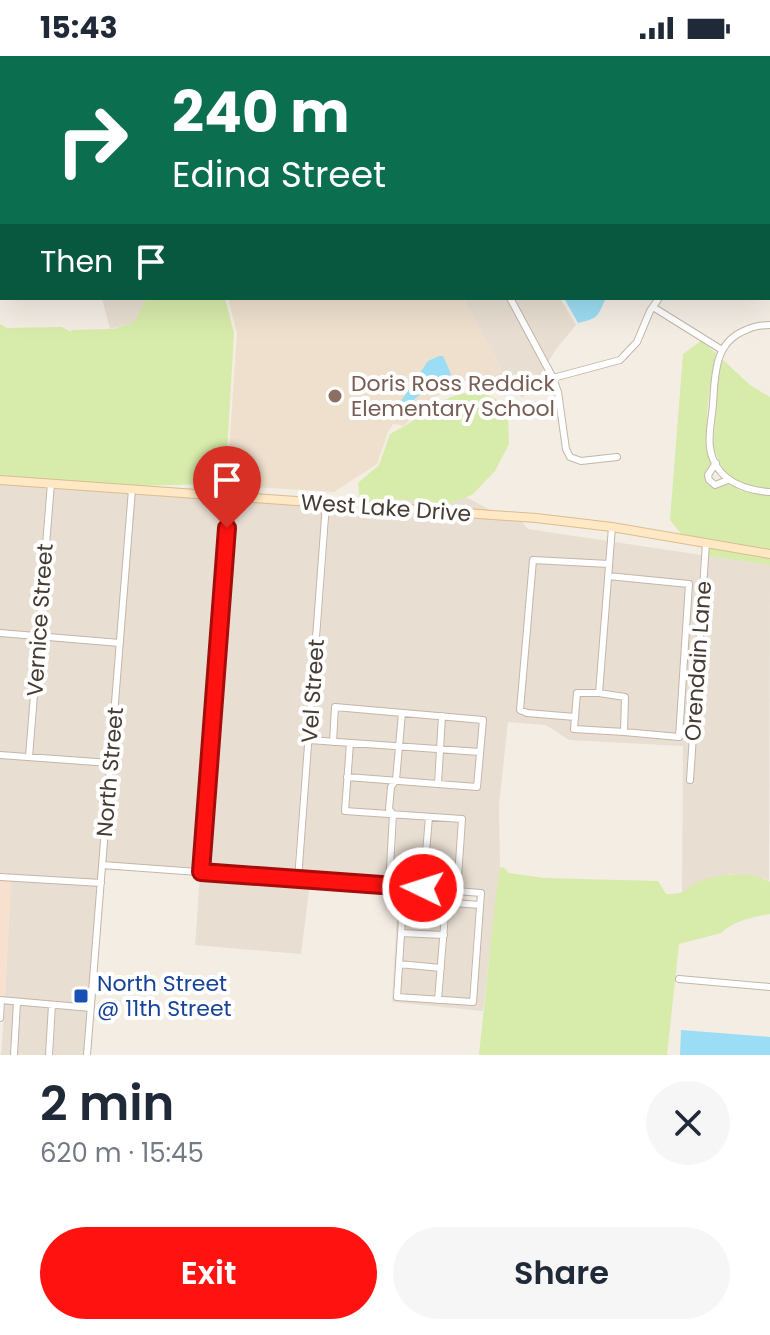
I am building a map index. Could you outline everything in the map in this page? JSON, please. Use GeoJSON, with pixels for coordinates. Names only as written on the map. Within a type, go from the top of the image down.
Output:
{"type":"FeatureCollection","features":[{"type":"Feature","properties":{"kind":"street"},"geometry":{"type":"LineString","coordinates":[[511,300],[553,378],[570,457],[581,461],[617,457]]}},
{"type":"Feature","properties":{"kind":"street"},"geometry":{"type":"LineString","coordinates":[[553,378],[620,360],[637,342],[658,300]]}},
{"type":"Feature","properties":{"kind":"street"},"geometry":{"type":"LineString","coordinates":[[653,307],[722,350]]}},
{"type":"Feature","properties":{"kind":"street"},"geometry":{"type":"LineString","coordinates":[[770,325],[749,328],[736,334],[722,350],[715,372],[710,446],[716,463],[728,480],[743,488],[770,492]]}},
{"type":"Feature","properties":{"kind":"street"},"geometry":{"type":"LineString","coordinates":[[716,463],[708,475],[711,483],[717,485],[728,480]]}},
{"type":"Feature","properties":{"kind":"street","name":"West Lake Drive"},"geometry":{"type":"LineString","coordinates":[[0,480],[536,518],[612,527],[770,554]]}},
{"type":"Feature","properties":{"kind":"street","name":"Vernice Street"},"geometry":{"type":"LineString","coordinates":[[29,757],[51,483]]}},
{"type":"Feature","properties":{"kind":"street","name":"North Street"},"geometry":{"type":"LineString","coordinates":[[87,1055],[132,489]]}},
{"type":"Feature","properties":{"kind":"street"},"geometry":{"type":"LineString","coordinates":[[201,872],[229,497]]}},
{"type":"Feature","properties":{"kind":"street","name":"Vel Street"},"geometry":{"type":"LineString","coordinates":[[298,879],[326,504]]}},
{"type":"Feature","properties":{"kind":"street"},"geometry":{"type":"LineString","coordinates":[[599,693],[612,527]]}},
{"type":"Feature","properties":{"kind":"street","name":"Orendain Lane"},"geometry":{"type":"LineString","coordinates":[[690,780],[706,543]]}},
{"type":"Feature","properties":{"kind":"street"},"geometry":{"type":"LineString","coordinates":[[575,717],[520,710],[533,560],[609,564]]}},
{"type":"Feature","properties":{"kind":"street"},"geometry":{"type":"LineString","coordinates":[[608,576],[689,584],[679,737],[574,729],[577,693],[625,697],[624,732]]}},
{"type":"Feature","properties":{"kind":"street"},"geometry":{"type":"LineString","coordinates":[[0,633],[120,643]]}},
{"type":"Feature","properties":{"kind":"street"},"geometry":{"type":"LineString","coordinates":[[333,742],[335,707],[483,720],[477,787],[347,777]]}},
{"type":"Feature","properties":{"kind":"street"},"geometry":{"type":"LineString","coordinates":[[389,886],[393,814],[389,809],[391,787],[396,780],[402,713]]}},
{"type":"Feature","properties":{"kind":"street"},"geometry":{"type":"LineString","coordinates":[[438,784],[442,716]]}},
{"type":"Feature","properties":{"kind":"street"},"geometry":{"type":"LineString","coordinates":[[309,740],[480,752]]}},
{"type":"Feature","properties":{"kind":"street"},"geometry":{"type":"LineString","coordinates":[[350,743],[345,811],[462,819],[457,891]]}},
{"type":"Feature","properties":{"kind":"street"},"geometry":{"type":"LineString","coordinates":[[0,755],[110,763]]}},
{"type":"Feature","properties":{"kind":"street"},"geometry":{"type":"LineString","coordinates":[[423,888],[429,817]]}},
{"type":"Feature","properties":{"kind":"street"},"geometry":{"type":"LineString","coordinates":[[102,865],[423,888],[481,893],[473,1002],[397,997],[404,887]]}},
{"type":"Feature","properties":{"kind":"street"},"geometry":{"type":"LineString","coordinates":[[390,875],[458,879]]}},
{"type":"Feature","properties":{"kind":"street"},"geometry":{"type":"LineString","coordinates":[[0,877],[101,883]]}},
{"type":"Feature","properties":{"kind":"street"},"geometry":{"type":"LineString","coordinates":[[438,1000],[447,890]]}},
{"type":"Feature","properties":{"kind":"street"},"geometry":{"type":"LineString","coordinates":[[403,899],[480,905]]}},
{"type":"Feature","properties":{"kind":"street"},"geometry":{"type":"LineString","coordinates":[[401,933],[444,935]]}},
{"type":"Feature","properties":{"kind":"street"},"geometry":{"type":"LineString","coordinates":[[399,964],[441,968]]}},
{"type":"Feature","properties":{"kind":"street"},"geometry":{"type":"LineString","coordinates":[[679,979],[770,987]]}},
{"type":"Feature","properties":{"kind":"street"},"geometry":{"type":"LineString","coordinates":[[0,1018],[1,1000],[91,1008]]}},
{"type":"Feature","properties":{"kind":"street"},"geometry":{"type":"LineString","coordinates":[[14,1055],[17,1002]]}},
{"type":"Feature","properties":{"kind":"street"},"geometry":{"type":"LineString","coordinates":[[49,1055],[52,1005]]}},
{"type":"Feature","properties":{"kind":"shaded area"},"geometry":{"type":"Polygon","coordinates":[[[103,300],[146,300],[135,322],[110,329],[103,300]]]}},
{"type":"Feature","properties":{"kind":"shaded area","name":"Doris Ross Reddick Elementary School"},"geometry":{"type":"Polygon","coordinates":[[[229,300],[464,300],[508,382],[496,389],[464,381],[426,402],[404,426],[393,424],[377,464],[334,492],[252,487],[227,481],[237,333],[229,300]]]}},
{"type":"Feature","properties":{"kind":"shaded area"},"geometry":{"type":"Polygon","coordinates":[[[464,300],[507,300],[544,369],[522,398],[508,382],[464,300]]]}},
{"type":"Feature","properties":{"kind":"shaded area"},"geometry":{"type":"Polygon","coordinates":[[[515,300],[561,300],[576,325],[548,362],[515,300]]]}},
{"type":"Feature","properties":{"kind":"shaded area"},"geometry":{"type":"Polygon","coordinates":[[[0,483],[47,486],[35,633],[0,630],[0,483]]]}},
{"type":"Feature","properties":{"kind":"shaded area"},"geometry":{"type":"Polygon","coordinates":[[[54,487],[128,492],[117,639],[42,633],[54,487]]]}},
{"type":"Feature","properties":{"kind":"shaded area"},"geometry":{"type":"Polygon","coordinates":[[[135,492],[225,500],[198,869],[106,862],[135,492]]]}},
{"type":"Feature","properties":{"kind":"shaded area"},"geometry":{"type":"Polygon","coordinates":[[[466,497],[494,512],[360,503],[400,499],[448,504],[466,497]]]}},
{"type":"Feature","properties":{"kind":"shaded area"},"geometry":{"type":"Polygon","coordinates":[[[233,500],[323,507],[294,875],[205,869],[233,500]]]}},
{"type":"Feature","properties":{"kind":"shaded area"},"geometry":{"type":"Polygon","coordinates":[[[330,507],[520,520],[528,529],[701,555],[686,783],[693,783],[708,556],[770,565],[769,881],[730,874],[699,882],[682,894],[683,746],[569,740],[546,725],[508,722],[499,804],[500,868],[483,1011],[392,1002],[398,891],[377,888],[400,890],[394,999],[476,1005],[485,891],[460,888],[466,816],[395,811],[392,808],[394,788],[398,784],[477,790],[481,787],[486,717],[336,704],[332,707],[329,738],[313,737],[330,507]]]}},
{"type":"Feature","properties":{"kind":"shaded area"},"geometry":{"type":"Polygon","coordinates":[[[0,636],[35,639],[26,754],[0,752],[0,636]]]}},
{"type":"Feature","properties":{"kind":"shaded area"},"geometry":{"type":"Polygon","coordinates":[[[42,639],[116,645],[107,760],[33,755],[42,639]]]}},
{"type":"Feature","properties":{"kind":"shaded area"},"geometry":{"type":"Polygon","coordinates":[[[339,711],[398,716],[396,743],[337,739],[339,711]]]}},
{"type":"Feature","properties":{"kind":"shaded area"},"geometry":{"type":"Polygon","coordinates":[[[405,716],[438,718],[437,746],[403,743],[405,716]]]}},
{"type":"Feature","properties":{"kind":"shaded area"},"geometry":{"type":"Polygon","coordinates":[[[445,719],[479,723],[477,749],[444,747],[445,719]]]}},
{"type":"Feature","properties":{"kind":"shaded area"},"geometry":{"type":"Polygon","coordinates":[[[312,744],[346,746],[342,813],[390,817],[386,882],[302,876],[312,744]]]}},
{"type":"Feature","properties":{"kind":"shaded area"},"geometry":{"type":"Polygon","coordinates":[[[353,746],[395,749],[393,777],[351,774],[353,746]]]}},
{"type":"Feature","properties":{"kind":"shaded area"},"geometry":{"type":"Polygon","coordinates":[[[402,750],[436,752],[434,780],[400,778],[402,750]]]}},
{"type":"Feature","properties":{"kind":"shaded area"},"geometry":{"type":"Polygon","coordinates":[[[444,753],[476,755],[474,783],[441,781],[444,753]]]}},
{"type":"Feature","properties":{"kind":"shaded area"},"geometry":{"type":"Polygon","coordinates":[[[0,758],[107,766],[98,880],[0,874],[0,758]]]}},
{"type":"Feature","properties":{"kind":"shaded area"},"geometry":{"type":"Polygon","coordinates":[[[351,780],[390,783],[387,787],[386,811],[349,808],[351,780]]]}},
{"type":"Feature","properties":{"kind":"shaded area"},"geometry":{"type":"Polygon","coordinates":[[[397,818],[425,820],[421,873],[394,872],[397,818]]]}},
{"type":"Feature","properties":{"kind":"shaded area"},"geometry":{"type":"Polygon","coordinates":[[[432,820],[458,822],[454,876],[428,874],[432,820]]]}},
{"type":"Feature","properties":{"kind":"shaded area"},"geometry":{"type":"Polygon","coordinates":[[[200,875],[310,883],[301,954],[195,945],[200,875]]]}},
{"type":"Feature","properties":{"kind":"shaded area"},"geometry":{"type":"Polygon","coordinates":[[[0,880],[11,881],[5,998],[0,997],[0,880]]]}},
{"type":"Feature","properties":{"kind":"shaded area"},"geometry":{"type":"Polygon","coordinates":[[[11,881],[97,886],[88,1005],[5,998],[11,881]]]}},
{"type":"Feature","properties":{"kind":"shaded area"},"geometry":{"type":"Polygon","coordinates":[[[406,903],[443,906],[440,932],[405,930],[406,903]]]}},
{"type":"Feature","properties":{"kind":"shaded area"},"geometry":{"type":"Polygon","coordinates":[[[450,906],[476,908],[469,998],[442,997],[450,906]]]}},
{"type":"Feature","properties":{"kind":"shaded area"},"geometry":{"type":"Polygon","coordinates":[[[404,936],[440,938],[438,964],[403,961],[404,936]]]}},
{"type":"Feature","properties":{"kind":"shaded area"},"geometry":{"type":"Polygon","coordinates":[[[403,967],[437,970],[435,997],[401,994],[403,967]]]}},
{"type":"Feature","properties":{"kind":"shaded area"},"geometry":{"type":"Polygon","coordinates":[[[5,1004],[14,1005],[10,1055],[1,1055],[5,1004]]]}},
{"type":"Feature","properties":{"kind":"shaded area"},"geometry":{"type":"Polygon","coordinates":[[[21,1005],[49,1008],[45,1055],[17,1055],[21,1005]]]}},
{"type":"Feature","properties":{"kind":"shaded area"},"geometry":{"type":"Polygon","coordinates":[[[56,1009],[87,1011],[84,1055],[53,1055],[56,1009]]]}},
{"type":"Feature","properties":{"kind":"green space"},"geometry":{"type":"Polygon","coordinates":[[[146,300],[226,300],[234,333],[226,468],[219,486],[128,486],[0,476],[0,324],[7,328],[62,327],[71,332],[113,329],[134,322],[146,300]]]}},
{"type":"Feature","properties":{"kind":"green space"},"geometry":{"type":"Polygon","coordinates":[[[701,341],[716,353],[707,425],[712,463],[705,473],[706,482],[713,488],[728,483],[741,491],[770,495],[770,551],[682,535],[670,520],[683,354],[701,341]]]}},
{"type":"Feature","properties":{"kind":"green space"},"geometry":{"type":"Polygon","coordinates":[[[722,359],[750,385],[770,397],[770,489],[732,478],[717,456],[713,445],[722,359]]]}},
{"type":"Feature","properties":{"kind":"green space"},"geometry":{"type":"Polygon","coordinates":[[[481,392],[496,399],[508,415],[509,444],[495,471],[472,495],[448,504],[400,499],[360,503],[358,483],[379,465],[390,434],[456,395],[481,392]]]}},
{"type":"Feature","properties":{"kind":"green space"},"geometry":{"type":"Polygon","coordinates":[[[709,546],[770,558],[770,565],[708,556],[709,546]]]}},
{"type":"Feature","properties":{"kind":"green space"},"geometry":{"type":"Polygon","coordinates":[[[500,868],[509,873],[544,878],[658,881],[666,894],[683,892],[701,881],[717,877],[736,874],[755,876],[770,882],[770,914],[750,918],[721,933],[679,944],[667,1055],[479,1055],[496,894],[500,868]]]}},
{"type":"Feature","properties":{"kind":"water"},"geometry":{"type":"Polygon","coordinates":[[[565,300],[605,300],[596,316],[578,323],[565,300]]]}},
{"type":"Feature","properties":{"kind":"water"},"geometry":{"type":"Polygon","coordinates":[[[443,356],[451,374],[417,397],[402,412],[393,413],[428,361],[443,356]]]}},
{"type":"Feature","properties":{"kind":"water"},"geometry":{"type":"Polygon","coordinates":[[[681,1030],[770,1037],[770,1055],[680,1055],[681,1030]]]}},
{"type":"Feature","properties":{"kind":"place","name":"Doris Ross Reddick Elementary School"},"geometry":{"type":"Point","coordinates":[335,396]}},
{"type":"Feature","properties":{"kind":"place","name":"North Street @ 11th Street"},"geometry":{"type":"Point","coordinates":[81,996]}},
{"type":"Feature","properties":{"kind":"route"},"geometry":{"type":"LineString","coordinates":[[227,528],[201,872],[423,888]]}}]}
